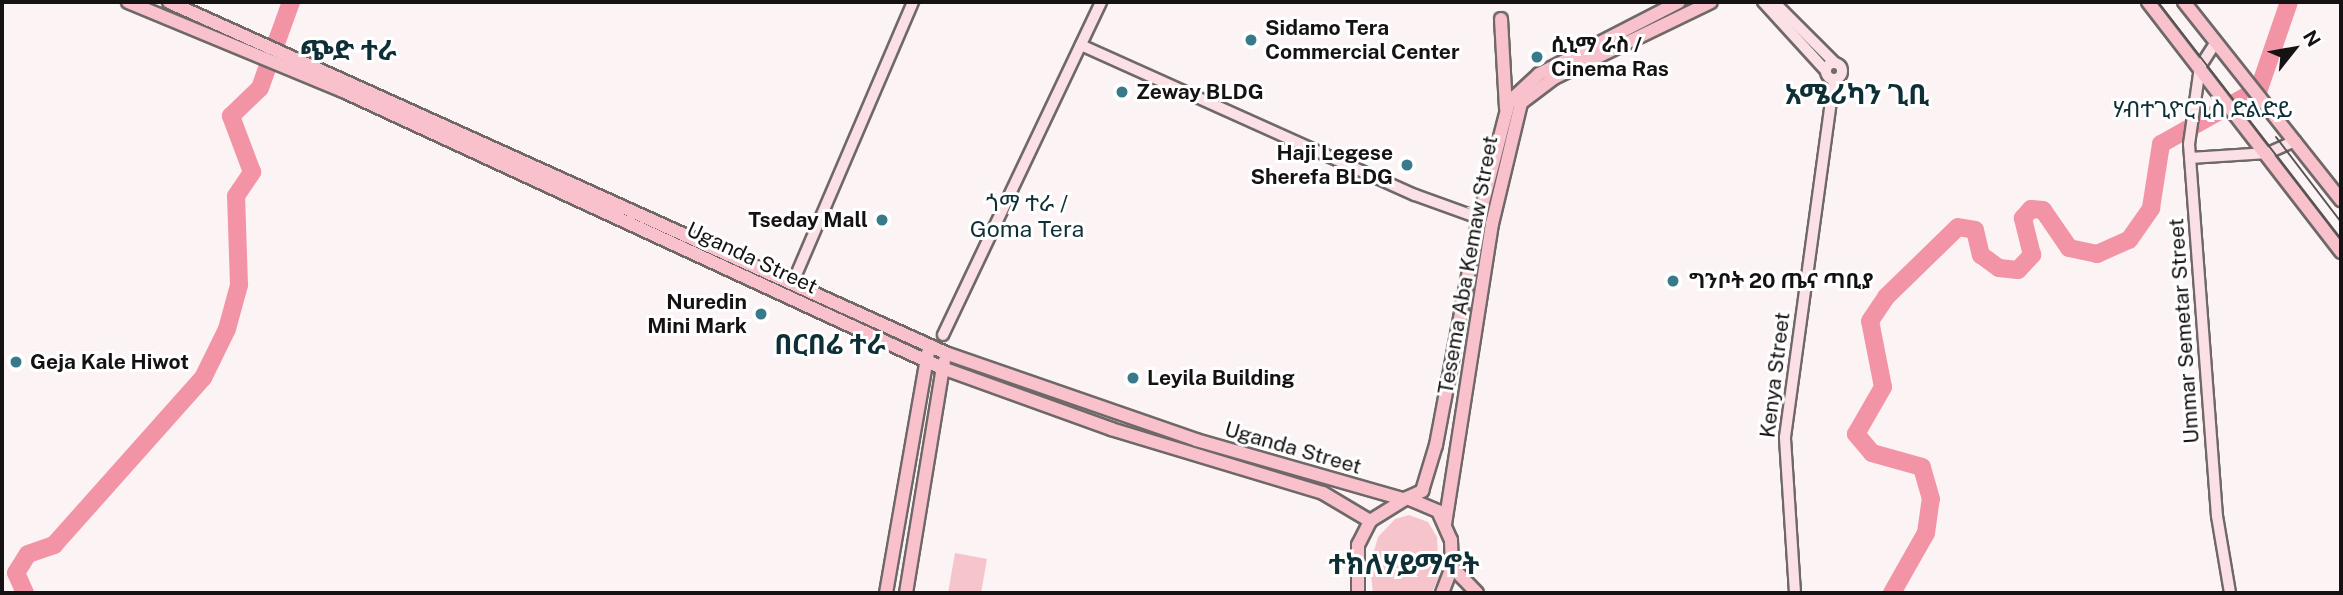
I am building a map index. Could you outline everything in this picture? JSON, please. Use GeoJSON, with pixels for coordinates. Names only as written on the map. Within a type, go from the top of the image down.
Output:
{"type":"FeatureCollection","features":[{"type":"Feature","properties":{"kind":"main road","name":"Uganda Street"},"geometry":{"type":"LineString","coordinates":[[128,2],[254,54],[346,85],[793,282],[948,354],[1196,440],[1430,505],[1445,524]]}},
{"type":"Feature","properties":{"kind":"main road","name":"Uganda Street"},"geometry":{"type":"LineString","coordinates":[[169,2],[288,51],[346,85],[942,368],[1111,429],[1324,493],[1370,521]]}},
{"type":"Feature","properties":{"kind":"main road"},"geometry":{"type":"LineString","coordinates":[[793,282],[913,2]]}},
{"type":"Feature","properties":{"kind":"main road"},"geometry":{"type":"LineString","coordinates":[[943,335],[1101,2]]}},
{"type":"Feature","properties":{"kind":"main road","name":"Tesema Aba Kemaw Street"},"geometry":{"type":"LineString","coordinates":[[1370,521],[1422,491],[1436,446],[1479,218],[1506,109],[1520,96],[1679,2]]}},
{"type":"Feature","properties":{"kind":"main road","name":"Tesema Aba Kemaw Street"},"geometry":{"type":"LineString","coordinates":[[1452,567],[1445,524],[1492,224],[1520,96],[1712,2]]}},
{"type":"Feature","properties":{"kind":"main road"},"geometry":{"type":"LineString","coordinates":[[1763,2],[1831,71]]}},
{"type":"Feature","properties":{"kind":"main road"},"geometry":{"type":"LineString","coordinates":[[1774,2],[1831,71]]}},
{"type":"Feature","properties":{"kind":"main road"},"geometry":{"type":"LineString","coordinates":[[2148,2],[2268,153],[2341,252]]}},
{"type":"Feature","properties":{"kind":"main road"},"geometry":{"type":"LineString","coordinates":[[2184,2],[2341,200]]}},
{"type":"Feature","properties":{"kind":"main road"},"geometry":{"type":"LineString","coordinates":[[1501,19],[1506,109]]}},
{"type":"Feature","properties":{"kind":"main road"},"geometry":{"type":"LineString","coordinates":[[2200,66],[2216,42]]}},
{"type":"Feature","properties":{"kind":"main road"},"geometry":{"type":"LineString","coordinates":[[1081,45],[1415,195],[1479,218]]}},
{"type":"Feature","properties":{"kind":"main road","name":"Ummar Semetar Street"},"geometry":{"type":"LineString","coordinates":[[2200,66],[2190,119],[2189,144],[2217,516],[2230,593]]}},
{"type":"Feature","properties":{"kind":"main road","name":"Kenya Street"},"geometry":{"type":"LineString","coordinates":[[1795,593],[1785,437],[1831,71]]}},
{"type":"Feature","properties":{"kind":"main road"},"geometry":{"type":"LineString","coordinates":[[2190,158],[2268,153],[2295,141]]}},
{"type":"Feature","properties":{"kind":"main road"},"geometry":{"type":"LineString","coordinates":[[886,593],[925,360],[930,346]]}},
{"type":"Feature","properties":{"kind":"main road"},"geometry":{"type":"LineString","coordinates":[[906,593],[942,368],[948,354]]}},
{"type":"Feature","properties":{"kind":"main road"},"geometry":{"type":"LineString","coordinates":[[1358,593],[1356,558],[1370,521]]}},
{"type":"Feature","properties":{"kind":"main road"},"geometry":{"type":"LineString","coordinates":[[1442,593],[1452,567],[1477,593]]}},
{"type":"Feature","properties":{"kind":"shaded area"},"geometry":{"type":"Polygon","coordinates":[[[1409,515],[1428,522],[1437,537],[1439,577],[1432,593],[1373,593],[1370,565],[1378,537],[1395,519],[1409,515]]]}},
{"type":"Feature","properties":{"kind":"shaded area"},"geometry":{"type":"Polygon","coordinates":[[[955,553],[987,559],[981,593],[948,593],[955,553]]]}},
{"type":"Feature","properties":{"kind":"waterway"},"geometry":{"type":"LineString","coordinates":[[25,593],[16,573],[28,554],[54,545],[203,378],[227,329],[239,285],[236,196],[252,172],[231,116],[260,88],[291,2]]}},
{"type":"Feature","properties":{"kind":"waterway"},"geometry":{"type":"LineString","coordinates":[[1892,593],[1926,533],[1931,499],[1922,467],[1872,453],[1856,434],[1883,387],[1870,321],[1886,297],[1958,227],[1975,230],[1981,255],[1999,268],[2018,270],[2032,255],[2023,218],[2031,209],[2043,210],[2069,248],[2097,254],[2129,240],[2151,208],[2161,144],[2259,89],[2289,2]]}},
{"type":"Feature","properties":{"kind":"tram line"},"geometry":{"type":"LineString","coordinates":[[2158,2],[2341,240]]}},
{"type":"Feature","properties":{"kind":"tram line"},"geometry":{"type":"LineString","coordinates":[[2276,137],[2341,222]]}},
{"type":"Feature","properties":{"kind":"place","name":"Sidamo Tera Commercial Center"},"geometry":{"type":"Point","coordinates":[1251,40]}},
{"type":"Feature","properties":{"kind":"place","name":"ሲኒማ ራስ / Cinema Ras"},"geometry":{"type":"Point","coordinates":[1537,57]}},
{"type":"Feature","properties":{"kind":"place","name":"Zeway BLDG"},"geometry":{"type":"Point","coordinates":[1122,92]}},
{"type":"Feature","properties":{"kind":"place","name":"Haji Legese Sherefa BLDG"},"geometry":{"type":"Point","coordinates":[1407,165]}},
{"type":"Feature","properties":{"kind":"place","name":"Tseday Mall"},"geometry":{"type":"Point","coordinates":[882,220]}},
{"type":"Feature","properties":{"kind":"place","name":"ግንቦት 20 ጤና ጣቢያ"},"geometry":{"type":"Point","coordinates":[1673,281]}},
{"type":"Feature","properties":{"kind":"place","name":"Nuredin Mini Mark"},"geometry":{"type":"Point","coordinates":[761,314]}},
{"type":"Feature","properties":{"kind":"place","name":"Geja Kale Hiwot"},"geometry":{"type":"Point","coordinates":[16,362]}},
{"type":"Feature","properties":{"kind":"place","name":"Leyila Building"},"geometry":{"type":"Point","coordinates":[1133,378]}},
{"type":"Feature","properties":{"kind":"district","name":"ጭድ ተራ"},"geometry":{"type":"Point","coordinates":[348,50]}},
{"type":"Feature","properties":{"kind":"district","name":"አሜሪካን ጊቢ"},"geometry":{"type":"Point","coordinates":[1857,94]}},
{"type":"Feature","properties":{"kind":"district","name":"ሃብተጊዮርጊስ ድልድይ"},"geometry":{"type":"Point","coordinates":[2203,109]}},
{"type":"Feature","properties":{"kind":"district","name":"ጎማ ተራ / Goma Tera"},"geometry":{"type":"Point","coordinates":[1027,216]}},
{"type":"Feature","properties":{"kind":"district","name":"በርበሬ ተራ"},"geometry":{"type":"Point","coordinates":[830,344]}},
{"type":"Feature","properties":{"kind":"district","name":"ተክለሃይማኖት"},"geometry":{"type":"Point","coordinates":[1404,564]}}]}
